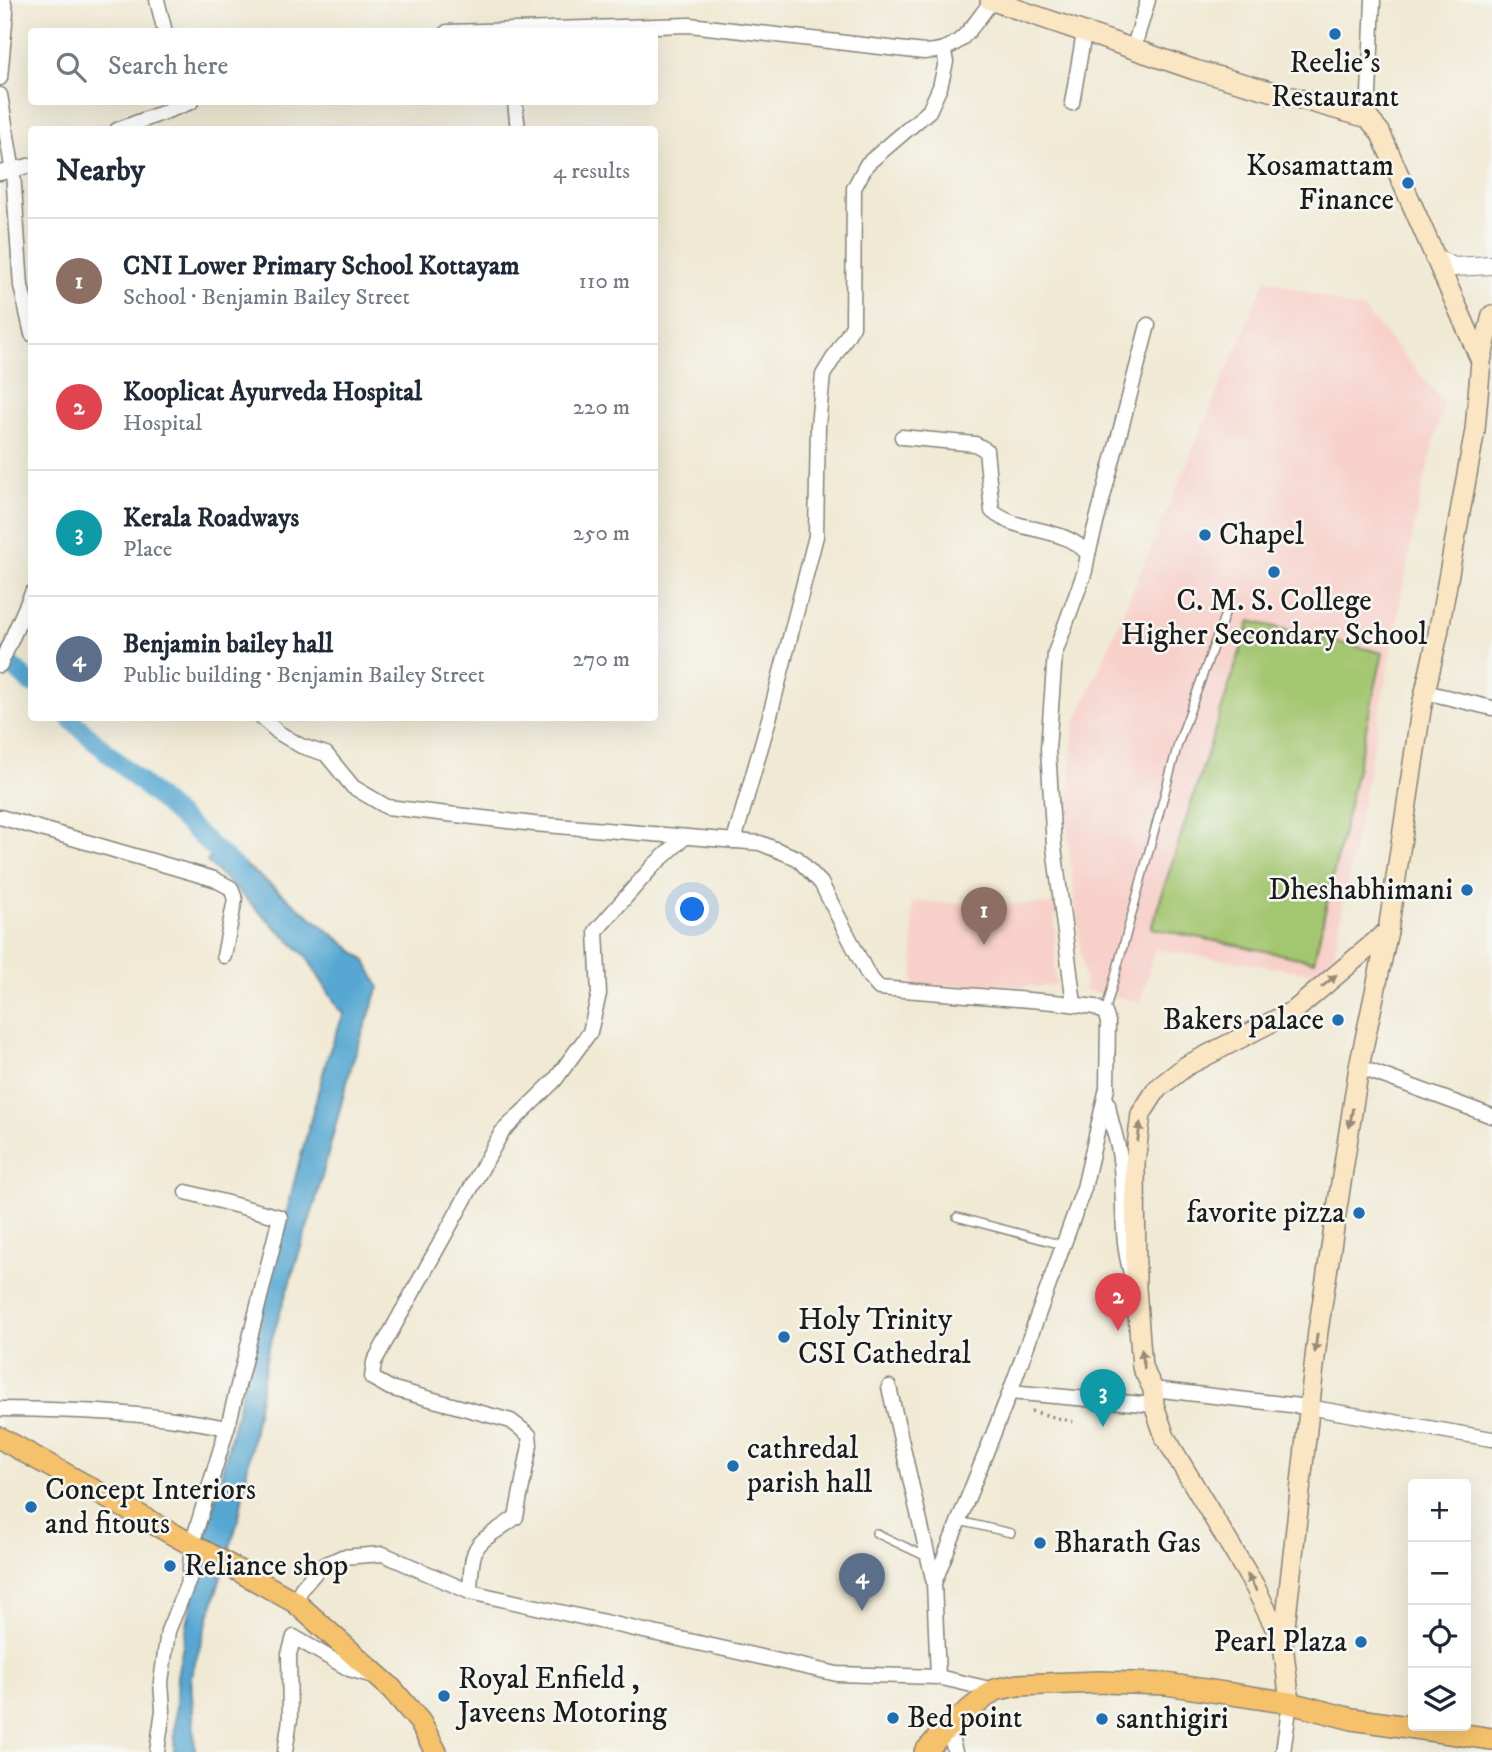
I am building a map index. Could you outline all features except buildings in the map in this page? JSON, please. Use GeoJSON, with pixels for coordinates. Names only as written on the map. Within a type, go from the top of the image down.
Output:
{"type":"FeatureCollection","features":[{"type":"Feature","properties":{"kind":"main road"},"geometry":{"type":"LineString","coordinates":[[991,0],[1133,50],[1368,118],[1380,132],[1481,361]]}},
{"type":"Feature","properties":{"kind":"main road"},"geometry":{"type":"LineString","coordinates":[[1290,1703],[1283,1644],[1308,1407],[1359,1067],[1388,931],[1425,691],[1475,430],[1481,361],[1492,314]]}},
{"type":"Feature","properties":{"kind":"main road"},"geometry":{"type":"LineString","coordinates":[[1283,1644],[1254,1585],[1165,1437],[1142,1367],[1136,1288],[1135,1163],[1141,1114],[1157,1089],[1186,1066],[1294,1010],[1388,931]]}},
{"type":"Feature","properties":{"kind":"main road"},"geometry":{"type":"LineString","coordinates":[[0,1438],[295,1602],[380,1678],[420,1723],[436,1752]]}},
{"type":"Feature","properties":{"kind":"main road"},"geometry":{"type":"LineString","coordinates":[[925,1752],[948,1727],[994,1690],[1018,1685],[1099,1682],[1166,1684],[1290,1703],[1352,1719],[1492,1739]]}},
{"type":"Feature","properties":{"kind":"street"},"geometry":{"type":"LineString","coordinates":[[0,78],[6,12],[3,0]]}},
{"type":"Feature","properties":{"kind":"street"},"geometry":{"type":"LineString","coordinates":[[157,0],[164,28]]}},
{"type":"Feature","properties":{"kind":"street"},"geometry":{"type":"LineString","coordinates":[[593,28],[690,25],[924,52],[944,52],[959,43],[991,0]]}},
{"type":"Feature","properties":{"kind":"street"},"geometry":{"type":"LineString","coordinates":[[1133,50],[1148,0]]}},
{"type":"Feature","properties":{"kind":"street"},"geometry":{"type":"LineString","coordinates":[[1368,118],[1373,0]]}},
{"type":"Feature","properties":{"kind":"street"},"geometry":{"type":"LineString","coordinates":[[1072,103],[1084,33]]}},
{"type":"Feature","properties":{"kind":"street"},"geometry":{"type":"LineString","coordinates":[[734,841],[769,719],[816,536],[818,425],[822,375],[853,326],[854,188],[867,164],[929,111],[940,87],[946,62],[944,52]]}},
{"type":"Feature","properties":{"kind":"street"},"geometry":{"type":"LineString","coordinates":[[0,95],[21,286],[28,317]]}},
{"type":"Feature","properties":{"kind":"street"},"geometry":{"type":"LineString","coordinates":[[143,125],[185,105]]}},
{"type":"Feature","properties":{"kind":"street"},"geometry":{"type":"LineString","coordinates":[[515,105],[518,126]]}},
{"type":"Feature","properties":{"kind":"street"},"geometry":{"type":"LineString","coordinates":[[7,173],[28,166]]}},
{"type":"Feature","properties":{"kind":"street"},"geometry":{"type":"LineString","coordinates":[[1434,258],[1454,267],[1492,265]]}},
{"type":"Feature","properties":{"kind":"street"},"geometry":{"type":"LineString","coordinates":[[1074,1004],[1054,847],[1048,749],[1055,653],[1085,571],[1087,554],[1149,324]]}},
{"type":"Feature","properties":{"kind":"street"},"geometry":{"type":"LineString","coordinates":[[902,437],[975,444],[986,450],[992,510],[1002,520],[1077,542],[1087,554]]}},
{"type":"Feature","properties":{"kind":"street"},"geometry":{"type":"LineString","coordinates":[[0,666],[28,603]]}},
{"type":"Feature","properties":{"kind":"street"},"geometry":{"type":"LineString","coordinates":[[1425,691],[1492,708]]}},
{"type":"Feature","properties":{"kind":"street"},"geometry":{"type":"LineString","coordinates":[[265,721],[301,746],[326,754],[353,787],[387,807],[760,843],[797,858],[821,883],[868,975],[879,988],[1074,1004],[1095,1007],[1105,1013],[1108,1022],[1107,1088],[1110,1122],[1119,1152],[1124,1246],[1136,1288]]}},
{"type":"Feature","properties":{"kind":"street"},"geometry":{"type":"LineString","coordinates":[[0,817],[214,879],[231,888],[235,900],[224,956]]}},
{"type":"Feature","properties":{"kind":"street"},"geometry":{"type":"LineString","coordinates":[[470,1592],[472,1557],[478,1542],[516,1517],[530,1445],[529,1435],[511,1421],[390,1388],[372,1378],[374,1362],[502,1132],[555,1080],[590,1032],[599,994],[596,931],[653,866],[685,836]]}},
{"type":"Feature","properties":{"kind":"street"},"geometry":{"type":"LineString","coordinates":[[1359,1067],[1492,1116]]}},
{"type":"Feature","properties":{"kind":"street"},"geometry":{"type":"LineString","coordinates":[[933,1583],[1008,1399],[1064,1245],[1084,1188],[1107,1088]]}},
{"type":"Feature","properties":{"kind":"street"},"geometry":{"type":"LineString","coordinates":[[157,1752],[163,1710],[162,1682],[168,1631],[190,1580],[194,1545],[227,1428],[280,1217],[186,1192]]}},
{"type":"Feature","properties":{"kind":"street"},"geometry":{"type":"LineString","coordinates":[[889,1387],[933,1583],[938,1677]]}},
{"type":"Feature","properties":{"kind":"street"},"geometry":{"type":"LineString","coordinates":[[1008,1399],[1154,1397],[1308,1407],[1492,1439]]}},
{"type":"Feature","properties":{"kind":"street"},"geometry":{"type":"LineString","coordinates":[[0,1409],[102,1411],[183,1418],[227,1428]]}},
{"type":"Feature","properties":{"kind":"street"},"geometry":{"type":"LineString","coordinates":[[295,1602],[302,1588],[320,1567],[342,1557],[383,1554],[470,1592],[837,1674],[938,1677],[994,1690]]}},
{"type":"Feature","properties":{"kind":"street"},"geometry":{"type":"LineString","coordinates":[[285,1752],[290,1719],[289,1654],[294,1637],[349,1669],[380,1678]]}},
{"type":"Feature","properties":{"kind":"street"},"geometry":{"type":"LineString","coordinates":[[1283,1752],[1290,1703]]}},
{"type":"Feature","properties":{"kind":"street"},"geometry":{"type":"LineString","coordinates":[[948,1727],[955,1752]]}},
{"type":"Feature","properties":{"kind":"lane"},"geometry":{"type":"LineString","coordinates":[[1105,1013],[1178,744],[1227,611]]}},
{"type":"Feature","properties":{"kind":"lane"},"geometry":{"type":"LineString","coordinates":[[957,1217],[1064,1245]]}},
{"type":"Feature","properties":{"kind":"lane"},"geometry":{"type":"LineString","coordinates":[[958,1521],[1011,1534]]}},
{"type":"Feature","properties":{"kind":"lane"},"geometry":{"type":"LineString","coordinates":[[876,1533],[928,1558]]}},
{"type":"Feature","properties":{"kind":"path"},"geometry":{"type":"LineString","coordinates":[[1008,1399],[1073,1422]]}},
{"type":"Feature","properties":{"kind":"shaded area","name":"C. M. S. College Higher Secondary School"},"geometry":{"type":"Polygon","coordinates":[[[1266,279],[1365,311],[1444,402],[1420,497],[1330,976],[1154,949],[1141,1002],[1085,990],[1068,838],[1073,730],[1266,279]]]}},
{"type":"Feature","properties":{"kind":"shaded area"},"geometry":{"type":"Polygon","coordinates":[[[912,902],[1055,905],[1055,986],[914,985],[912,902]]]}},
{"type":"Feature","properties":{"kind":"green space"},"geometry":{"type":"Polygon","coordinates":[[[1250,621],[1383,653],[1314,961],[1151,928],[1250,621]]]}},
{"type":"Feature","properties":{"kind":"water"},"geometry":{"type":"Polygon","coordinates":[[[220,845],[365,960],[379,987],[352,1063],[315,1203],[267,1354],[239,1517],[191,1676],[195,1752],[174,1752],[177,1676],[199,1564],[297,1171],[328,1055],[344,1013],[340,1011],[306,956],[207,862],[220,845]]]}},
{"type":"Feature","properties":{"kind":"waterway"},"geometry":{"type":"LineString","coordinates":[[0,656],[28,680]]}},
{"type":"Feature","properties":{"kind":"waterway"},"geometry":{"type":"LineString","coordinates":[[72,721],[235,867]]}},
{"type":"Feature","properties":{"kind":"place","name":"Reelie's Restaurant"},"geometry":{"type":"Point","coordinates":[1335,34]}},
{"type":"Feature","properties":{"kind":"place","name":"Kosamattam Finance"},"geometry":{"type":"Point","coordinates":[1408,183]}},
{"type":"Feature","properties":{"kind":"place","name":"Chapel"},"geometry":{"type":"Point","coordinates":[1205,535]}},
{"type":"Feature","properties":{"kind":"place","name":"C. M. S. College Higher Secondary School"},"geometry":{"type":"Point","coordinates":[1274,572]}},
{"type":"Feature","properties":{"kind":"place","name":"Dheshabhimani"},"geometry":{"type":"Point","coordinates":[1467,890]}},
{"type":"Feature","properties":{"kind":"place","name":"CNI Lower Primary School Kottayam"},"geometry":{"type":"Point","coordinates":[984,945]}},
{"type":"Feature","properties":{"kind":"place","name":"Bakers palace"},"geometry":{"type":"Point","coordinates":[1338,1020]}},
{"type":"Feature","properties":{"kind":"place","name":"favorite pizza"},"geometry":{"type":"Point","coordinates":[1359,1213]}},
{"type":"Feature","properties":{"kind":"place","name":"Kooplicat Ayurveda Hospital"},"geometry":{"type":"Point","coordinates":[1118,1331]}},
{"type":"Feature","properties":{"kind":"place","name":"Holy Trinity CSI Cathedral"},"geometry":{"type":"Point","coordinates":[784,1337]}},
{"type":"Feature","properties":{"kind":"place","name":"Kerala Roadways"},"geometry":{"type":"Point","coordinates":[1103,1427]}},
{"type":"Feature","properties":{"kind":"place","name":"cathredal parish hall"},"geometry":{"type":"Point","coordinates":[733,1466]}},
{"type":"Feature","properties":{"kind":"place","name":"Concept Interiors and fitouts"},"geometry":{"type":"Point","coordinates":[31,1507]}},
{"type":"Feature","properties":{"kind":"place","name":"Bharath Gas"},"geometry":{"type":"Point","coordinates":[1040,1543]}},
{"type":"Feature","properties":{"kind":"place","name":"Reliance shop"},"geometry":{"type":"Point","coordinates":[170,1566]}},
{"type":"Feature","properties":{"kind":"place","name":"Benjamin bailey hall"},"geometry":{"type":"Point","coordinates":[862,1611]}},
{"type":"Feature","properties":{"kind":"place","name":"Pearl Plaza"},"geometry":{"type":"Point","coordinates":[1361,1642]}},
{"type":"Feature","properties":{"kind":"place","name":"Royal Enfield , Javeens Motoring"},"geometry":{"type":"Point","coordinates":[444,1696]}},
{"type":"Feature","properties":{"kind":"place","name":"Bed point"},"geometry":{"type":"Point","coordinates":[893,1718]}},
{"type":"Feature","properties":{"kind":"place","name":"santhigiri"},"geometry":{"type":"Point","coordinates":[1102,1719]}}]}
